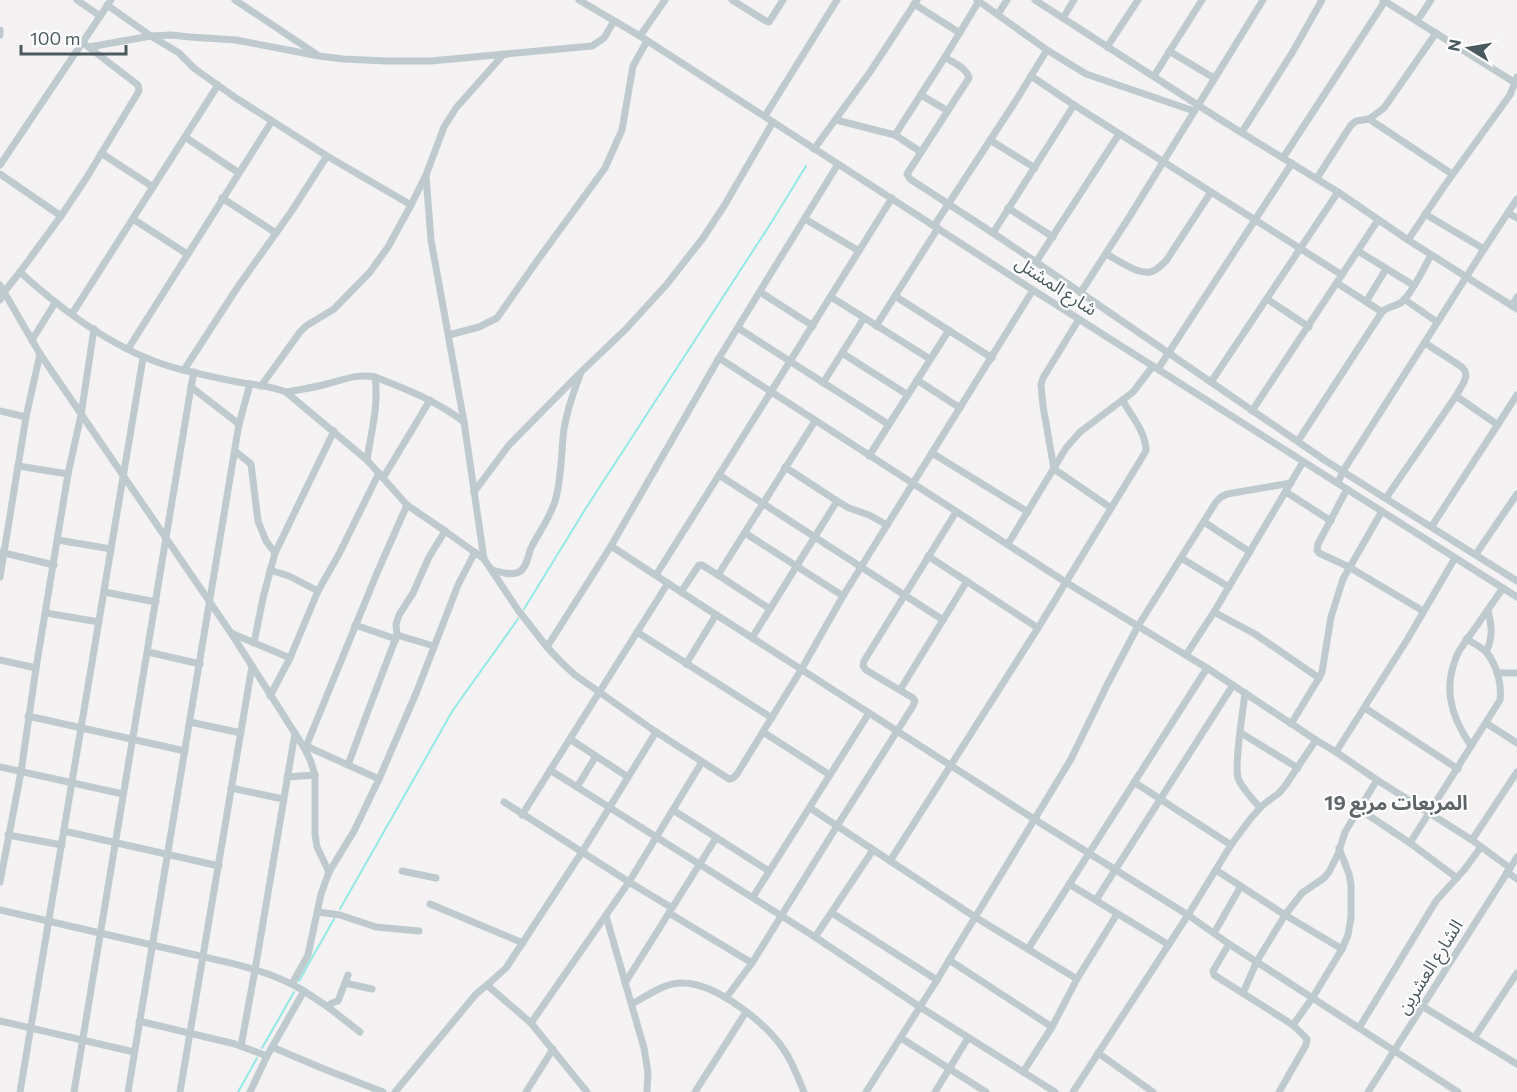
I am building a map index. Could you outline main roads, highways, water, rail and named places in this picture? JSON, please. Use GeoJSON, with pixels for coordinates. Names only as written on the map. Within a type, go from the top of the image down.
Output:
{"type":"FeatureCollection","features":[{"type":"Feature","properties":{"kind":"waterway"},"geometry":{"type":"LineString","coordinates":[[524,609],[586,508],[806,166]]}},
{"type":"Feature","properties":{"kind":"waterway"},"geometry":{"type":"LineString","coordinates":[[340,909],[453,710],[518,619]]}},
{"type":"Feature","properties":{"kind":"waterway"},"geometry":{"type":"LineString","coordinates":[[299,981],[334,919]]}},
{"type":"Feature","properties":{"kind":"waterway"},"geometry":{"type":"LineString","coordinates":[[262,1048],[294,992]]}},
{"type":"Feature","properties":{"kind":"waterway"},"geometry":{"type":"LineString","coordinates":[[238,1092],[257,1058]]}},
{"type":"Feature","properties":{"kind":"district","name":"المربعات مربع 19"},"geometry":{"type":"Point","coordinates":[1396,803]}}]}
